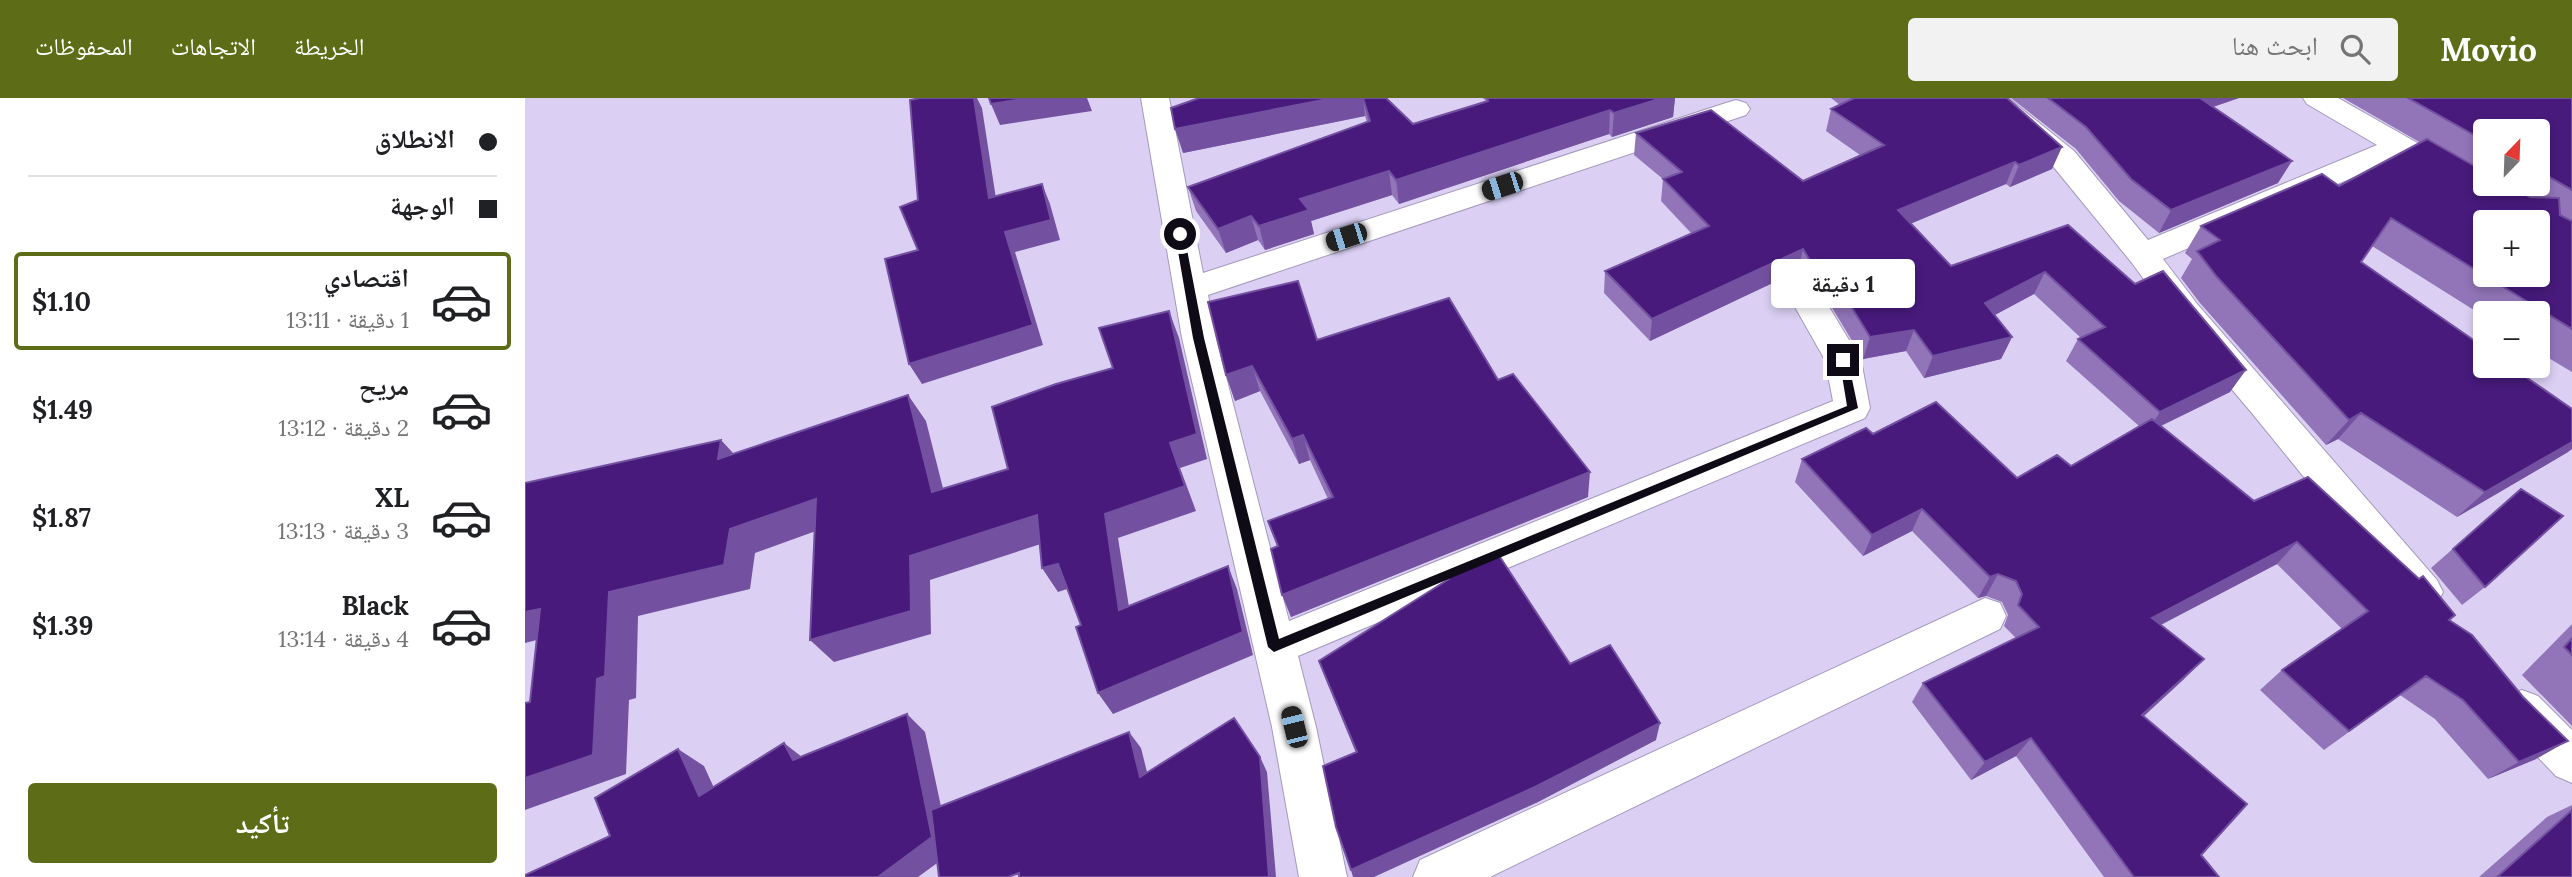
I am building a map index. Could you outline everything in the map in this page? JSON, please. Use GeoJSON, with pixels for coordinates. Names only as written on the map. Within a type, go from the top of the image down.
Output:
{"type":"FeatureCollection","features":[{"type":"Feature","properties":{"kind":"street"},"geometry":{"type":"LineString","coordinates":[[1154,98],[1199,338],[1294,727],[1323,877]]}},
{"type":"Feature","properties":{"kind":"street"},"geometry":{"type":"LineString","coordinates":[[1991,98],[2063,158],[2143,255],[2186,313],[2264,402],[2441,615]]}},
{"type":"Feature","properties":{"kind":"street"},"geometry":{"type":"LineString","coordinates":[[2317,98],[2436,167]]}},
{"type":"Feature","properties":{"kind":"street"},"geometry":{"type":"LineString","coordinates":[[1190,289],[1736,109]]}},
{"type":"Feature","properties":{"kind":"street"},"geometry":{"type":"LineString","coordinates":[[2143,255],[2400,146]]}},
{"type":"Feature","properties":{"kind":"street"},"geometry":{"type":"LineString","coordinates":[[1274,647],[1852,408],[1843,360],[1808,300]]}},
{"type":"Feature","properties":{"kind":"street"},"geometry":{"type":"LineString","coordinates":[[1437,877],[1985,616]]}},
{"type":"Feature","properties":{"kind":"street"},"geometry":{"type":"LineString","coordinates":[[2504,690],[2572,761]]}},
{"type":"Feature","properties":{"kind":"building"},"geometry":{"type":"Polygon","coordinates":[[[974,98],[989,198],[1042,184],[1051,220],[1005,232],[1033,325],[909,364],[885,259],[918,250],[900,207],[918,200],[910,100],[974,98]]]}},
{"type":"Feature","properties":{"kind":"building"},"geometry":{"type":"Polygon","coordinates":[[[989,98],[1030,98],[991,104],[989,98]]]}},
{"type":"Feature","properties":{"kind":"building"},"geometry":{"type":"Polygon","coordinates":[[[1199,98],[1333,98],[1175,129],[1171,108],[1199,98]]]}},
{"type":"Feature","properties":{"kind":"building"},"geometry":{"type":"Polygon","coordinates":[[[1363,98],[1386,98],[1413,124],[1488,101],[1487,98],[1662,98],[1614,113],[1610,110],[1396,180],[1389,171],[1300,199],[1309,210],[1259,226],[1251,216],[1218,229],[1188,187],[1370,121],[1363,98]]]}},
{"type":"Feature","properties":{"kind":"building"},"geometry":{"type":"Polygon","coordinates":[[[1854,98],[2007,98],[2062,147],[2019,165],[2015,162],[1898,210],[1951,266],[2068,225],[2135,284],[2163,271],[2246,370],[2160,412],[2078,339],[2105,327],[2045,272],[1985,303],[2012,337],[1933,356],[1914,330],[1870,337],[1828,269],[1812,264],[1803,249],[1652,319],[1605,271],[1709,226],[1663,179],[1682,172],[1636,133],[1711,110],[1803,181],[1884,145],[1831,109],[1854,98]]]}},
{"type":"Feature","properties":{"kind":"building"},"geometry":{"type":"Polygon","coordinates":[[[2048,98],[2200,98],[2292,161],[2171,210],[2131,179],[2086,127],[2048,98]]]}},
{"type":"Feature","properties":{"kind":"building"},"geometry":{"type":"Polygon","coordinates":[[[2408,98],[2572,98],[2572,190],[2550,177],[2550,119],[2473,119],[2473,134],[2408,98]]]}},
{"type":"Feature","properties":{"kind":"building"},"geometry":{"type":"Polygon","coordinates":[[[2427,139],[2473,165],[2473,196],[2559,198],[2560,215],[2572,221],[2572,329],[2550,316],[2550,301],[2526,301],[2504,287],[2550,287],[2550,210],[2473,210],[2473,268],[2391,218],[2361,262],[2473,340],[2473,378],[2527,378],[2572,409],[2572,442],[2485,492],[2361,413],[2349,420],[2217,277],[2197,251],[2220,240],[2201,226],[2322,174],[2339,186],[2427,139]]]}},
{"type":"Feature","properties":{"kind":"building"},"geometry":{"type":"Polygon","coordinates":[[[1298,281],[1317,340],[1449,298],[1498,380],[1513,374],[1590,472],[1282,595],[1271,549],[1278,546],[1268,521],[1333,497],[1303,435],[1292,439],[1252,366],[1226,375],[1208,302],[1298,281]]]}},
{"type":"Feature","properties":{"kind":"building"},"geometry":{"type":"Polygon","coordinates":[[[1169,311],[1197,434],[1170,443],[1185,486],[1105,514],[1119,610],[1228,566],[1243,632],[1098,693],[1076,627],[1081,625],[1058,564],[1042,568],[1037,515],[910,556],[911,611],[810,640],[816,499],[730,529],[724,565],[609,592],[605,676],[597,679],[593,755],[525,778],[525,703],[530,702],[540,609],[525,612],[525,483],[721,440],[718,459],[908,395],[932,492],[1008,469],[992,407],[1056,384],[1113,368],[1099,328],[1169,311]]]}},
{"type":"Feature","properties":{"kind":"building"},"geometry":{"type":"Polygon","coordinates":[[[1936,402],[2017,478],[2057,455],[2071,466],[2152,419],[2254,501],[2308,477],[2419,579],[2423,576],[2455,615],[2449,620],[2472,635],[2523,697],[2568,741],[2519,762],[2463,700],[2426,676],[2349,731],[2282,670],[2368,611],[2297,542],[2152,618],[2204,659],[2142,715],[2247,804],[2201,855],[2219,877],[2134,877],[2031,738],[1985,762],[1923,683],[2039,627],[2018,605],[2022,594],[2016,581],[1998,574],[1990,577],[1922,509],[1872,535],[1802,459],[1866,428],[1873,434],[1936,402]]]}},
{"type":"Feature","properties":{"kind":"building"},"geometry":{"type":"Polygon","coordinates":[[[2521,489],[2563,516],[2485,587],[2453,549],[2521,489]]]}},
{"type":"Feature","properties":{"kind":"building"},"geometry":{"type":"Polygon","coordinates":[[[1498,554],[1570,664],[1610,645],[1660,723],[1535,787],[1351,870],[1336,827],[1323,766],[1357,752],[1319,661],[1449,579],[1447,575],[1498,554]]]}},
{"type":"Feature","properties":{"kind":"building"},"geometry":{"type":"Polygon","coordinates":[[[2572,638],[2572,655],[2564,647],[2572,638]]]}},
{"type":"Feature","properties":{"kind":"building"},"geometry":{"type":"Polygon","coordinates":[[[907,714],[932,837],[878,877],[525,877],[610,836],[595,798],[678,749],[699,796],[784,743],[793,760],[907,714]]]}},
{"type":"Feature","properties":{"kind":"building"},"geometry":{"type":"Polygon","coordinates":[[[1234,718],[1260,757],[1269,877],[1019,877],[1019,873],[1008,877],[939,877],[931,810],[1129,732],[1140,777],[1234,718]]]}},
{"type":"Feature","properties":{"kind":"building"},"geometry":{"type":"Polygon","coordinates":[[[2572,810],[2572,877],[2497,877],[2572,810]]]}},
{"type":"Feature","properties":{"kind":"route"},"geometry":{"type":"LineString","coordinates":[[1180,234],[1199,338],[1274,647],[1852,408],[1843,360]]}}]}
